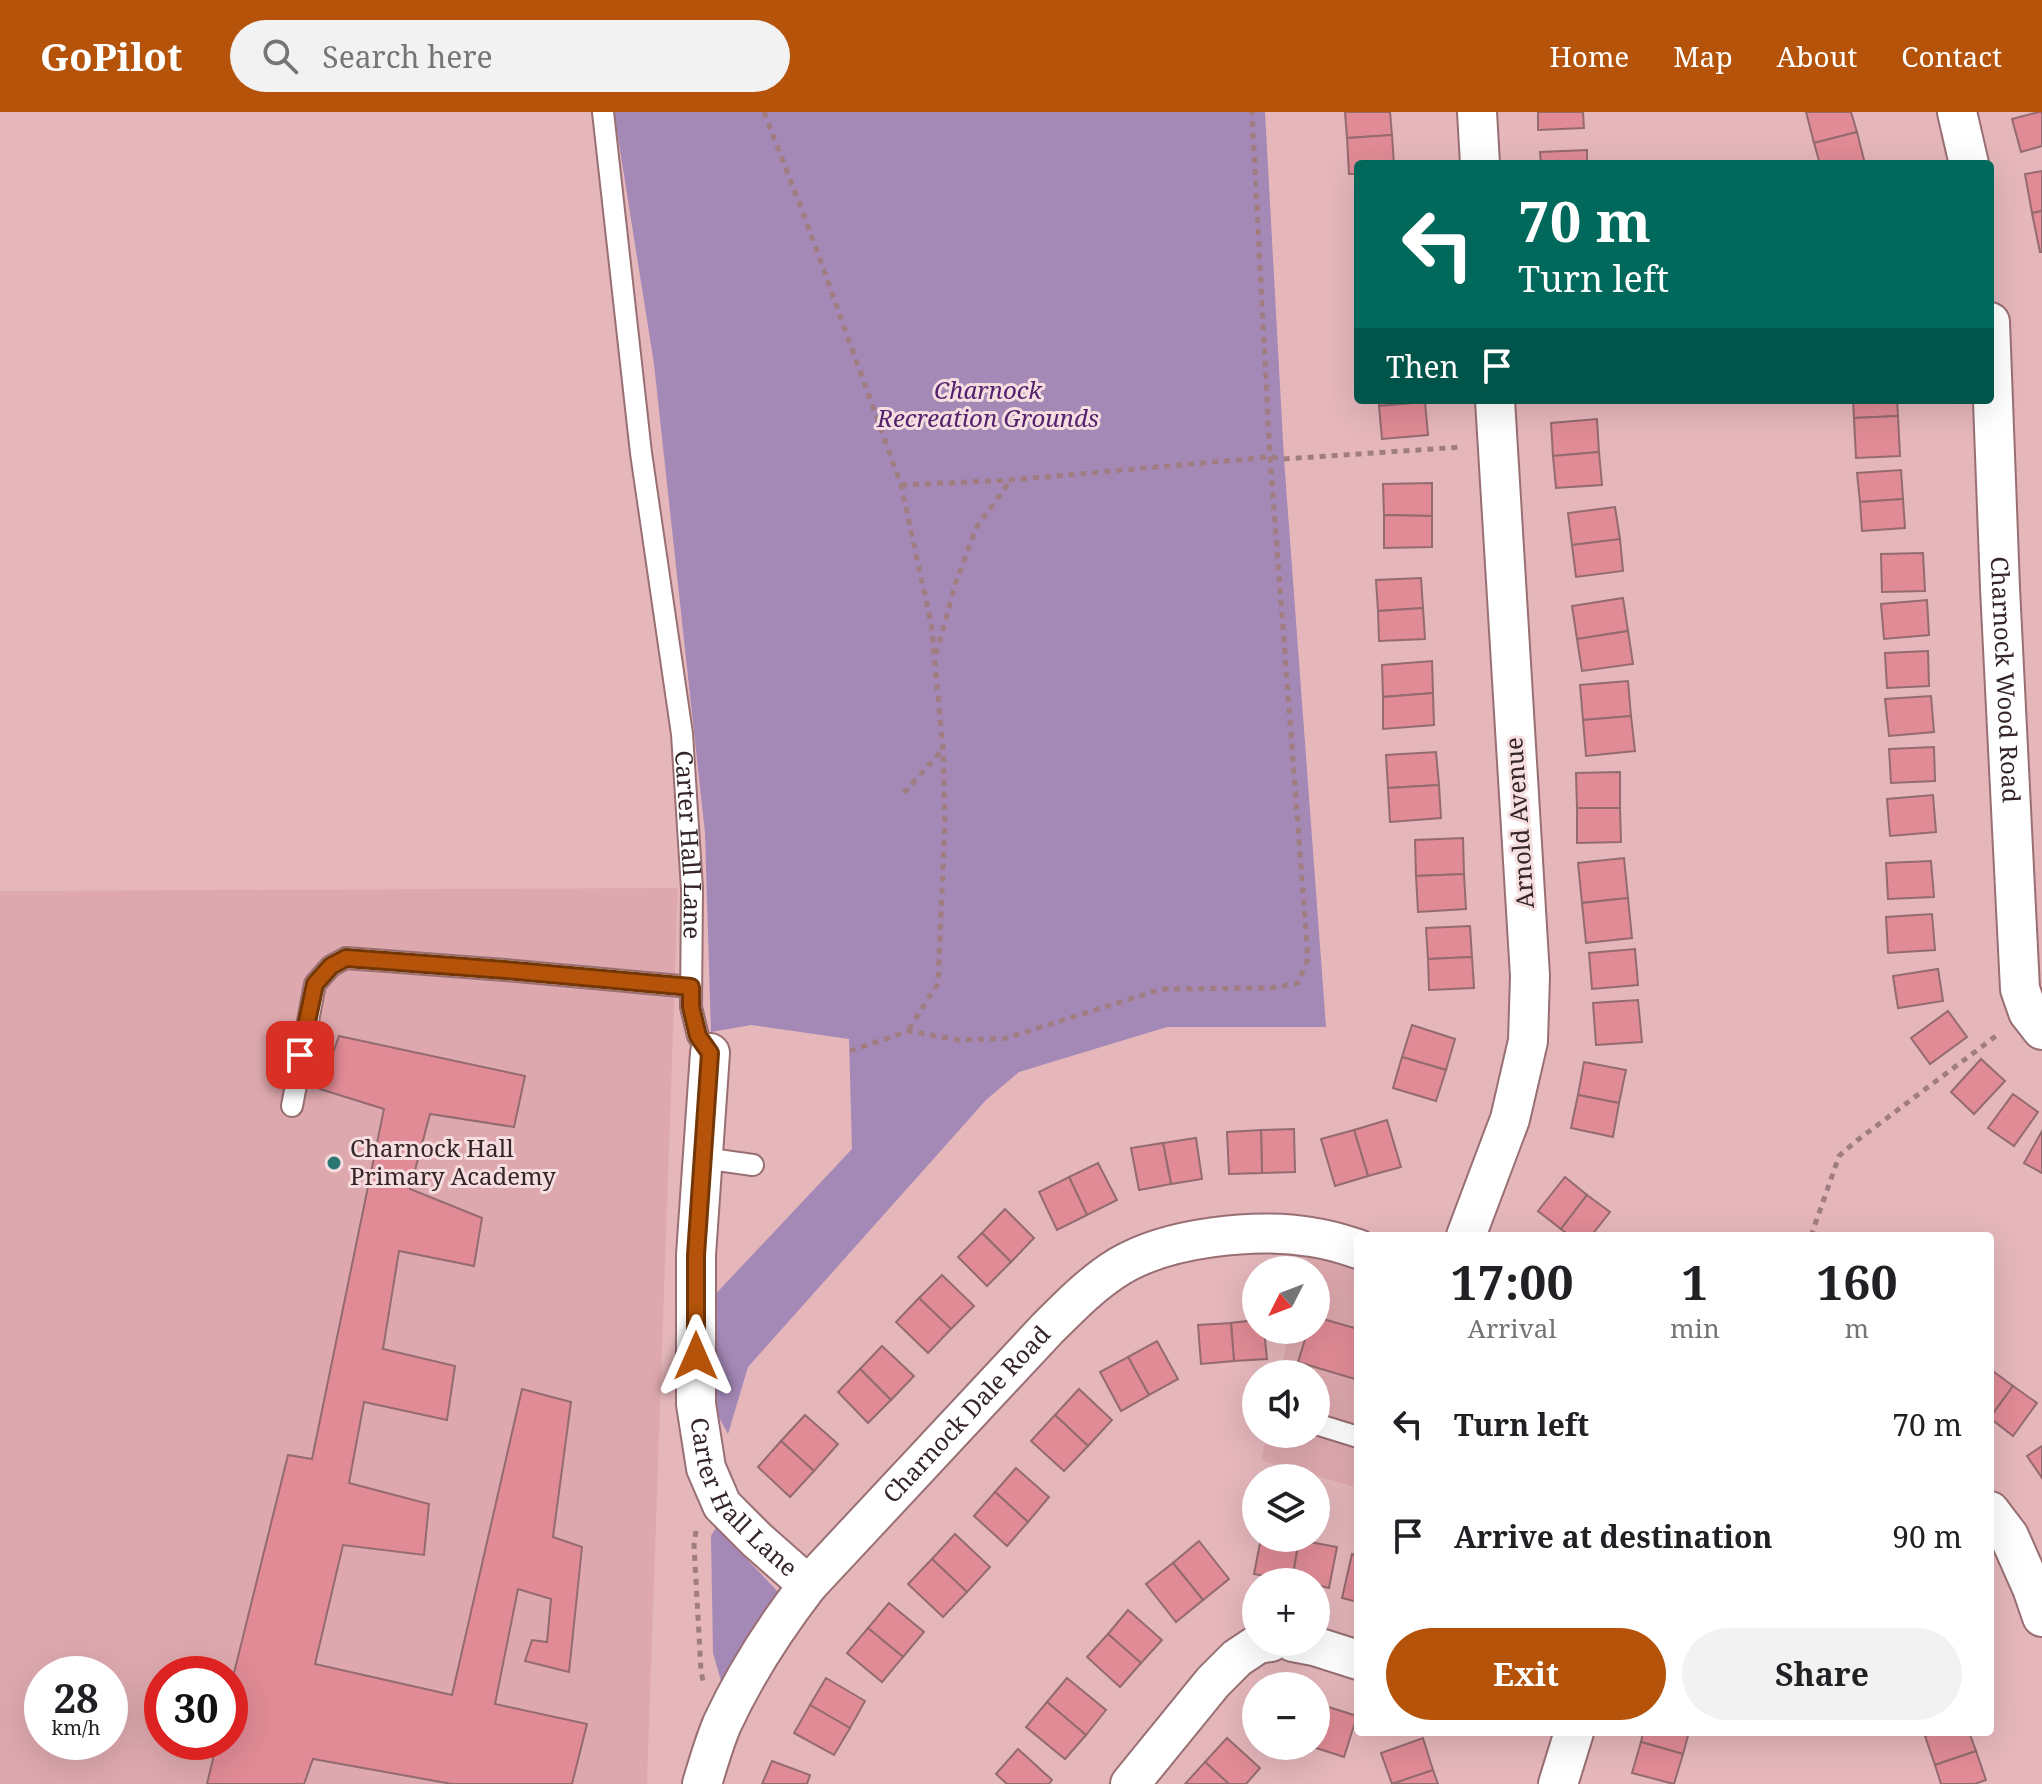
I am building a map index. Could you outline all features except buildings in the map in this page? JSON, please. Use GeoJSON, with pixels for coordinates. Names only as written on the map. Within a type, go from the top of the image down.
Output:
{"type":"FeatureCollection","features":[{"type":"Feature","properties":{"kind":"street"},"geometry":{"type":"LineString","coordinates":[[1477,112],[1480,160]]}},
{"type":"Feature","properties":{"kind":"street"},"geometry":{"type":"LineString","coordinates":[[1957,112],[1968,160]]}},
{"type":"Feature","properties":{"kind":"street","name":"Arnold Avenue"},"geometry":{"type":"LineString","coordinates":[[1468,1232],[1510,1119],[1528,1041],[1530,976],[1495,404]]}},
{"type":"Feature","properties":{"kind":"street","name":"Charnock Wood Road"},"geometry":{"type":"LineString","coordinates":[[1993,404],[2020,989],[2035,1021]]}},
{"type":"Feature","properties":{"kind":"street","name":"Carter Hall Lane"},"geometry":{"type":"LineString","coordinates":[[710,1053],[696,1255],[696,1404],[706,1468],[722,1505],[808,1585]]}},
{"type":"Feature","properties":{"kind":"street","name":"Charnock Dale Road"},"geometry":{"type":"LineString","coordinates":[[702,1784],[722,1726],[743,1683],[779,1623],[808,1585],[1085,1291],[1121,1265],[1162,1248],[1222,1236],[1281,1234],[1312,1237],[1354,1248]]}},
{"type":"Feature","properties":{"kind":"street"},"geometry":{"type":"LineString","coordinates":[[1994,1516],[2009,1536],[2042,1617]]}},
{"type":"Feature","properties":{"kind":"street"},"geometry":{"type":"LineString","coordinates":[[1330,1651],[1354,1659]]}},
{"type":"Feature","properties":{"kind":"street"},"geometry":{"type":"LineString","coordinates":[[1130,1784],[1213,1682],[1242,1655]]}},
{"type":"Feature","properties":{"kind":"street"},"geometry":{"type":"LineString","coordinates":[[1558,1784],[1573,1736]]}},
{"type":"Feature","properties":{"kind":"lane","name":"Carter Hall Lane"},"geometry":{"type":"LineString","coordinates":[[603,112],[641,453],[682,734],[692,889],[691,1007],[698,1036],[710,1053]]}},
{"type":"Feature","properties":{"kind":"lane"},"geometry":{"type":"LineString","coordinates":[[292,1106],[315,984],[331,966],[346,958],[691,987]]}},
{"type":"Feature","properties":{"kind":"lane"},"geometry":{"type":"LineString","coordinates":[[703,1158],[753,1165]]}},
{"type":"Feature","properties":{"kind":"lane"},"geometry":{"type":"LineString","coordinates":[[1330,1428],[1354,1436]]}},
{"type":"Feature","properties":{"kind":"path"},"geometry":{"type":"LineString","coordinates":[[764,112],[901,485],[931,623],[943,748],[945,820],[938,983],[908,1031]]}},
{"type":"Feature","properties":{"kind":"path"},"geometry":{"type":"LineString","coordinates":[[850,1051],[908,1031],[959,1040],[1006,1038],[1162,989],[1271,988],[1298,983],[1308,958],[1270,457],[1252,112]]}},
{"type":"Feature","properties":{"kind":"path"},"geometry":{"type":"LineString","coordinates":[[901,485],[1010,480],[1270,457],[1284,459],[1497,444]]}},
{"type":"Feature","properties":{"kind":"path"},"geometry":{"type":"LineString","coordinates":[[935,678],[936,653],[966,552],[976,528],[1010,480]]}},
{"type":"Feature","properties":{"kind":"path"},"geometry":{"type":"LineString","coordinates":[[904,793],[943,748]]}},
{"type":"Feature","properties":{"kind":"path"},"geometry":{"type":"LineString","coordinates":[[1812,1232],[1839,1156],[1855,1142],[2035,1021]]}},
{"type":"Feature","properties":{"kind":"path"},"geometry":{"type":"LineString","coordinates":[[711,1479],[698,1511],[694,1545],[701,1671],[710,1702],[722,1726]]}},
{"type":"Feature","properties":{"kind":"shaded area","name":"Charnock Hall Primary Academy"},"geometry":{"type":"Polygon","coordinates":[[[678,888],[647,1784],[0,1784],[0,891],[678,888]]]}},
{"type":"Feature","properties":{"kind":"shaded area"},"geometry":{"type":"Polygon","coordinates":[[[1312,1237],[1354,1248],[1354,1487],[1330,1480],[1330,1464],[1275,1464],[1261,1460],[1264,1448],[1330,1448],[1330,1360],[1283,1360],[1287,1344],[1330,1344],[1330,1256],[1307,1256],[1312,1237]]]}},
{"type":"Feature","properties":{"kind":"green space","name":"Charnock Recreation Grounds"},"geometry":{"type":"Polygon","coordinates":[[[614,112],[1265,112],[1284,459],[1326,1027],[1167,1027],[1019,1072],[986,1100],[748,1367],[728,1434],[715,1410],[709,1301],[852,1149],[849,1039],[751,1025],[711,1032],[705,833],[654,364],[614,112]]]}},
{"type":"Feature","properties":{"kind":"green space"},"geometry":{"type":"Polygon","coordinates":[[[718,1524],[781,1595],[724,1691],[713,1653],[711,1536],[718,1524]]]}},
{"type":"Feature","properties":{"kind":"place","name":"Charnock Hall Primary Academy"},"geometry":{"type":"Point","coordinates":[334,1163]}},
{"type":"Feature","properties":{"kind":"route"},"geometry":{"type":"LineString","coordinates":[[300,1055],[315,984],[331,966],[346,958],[691,987],[691,1007],[698,1036],[710,1053],[696,1255],[696,1356]]}}]}
